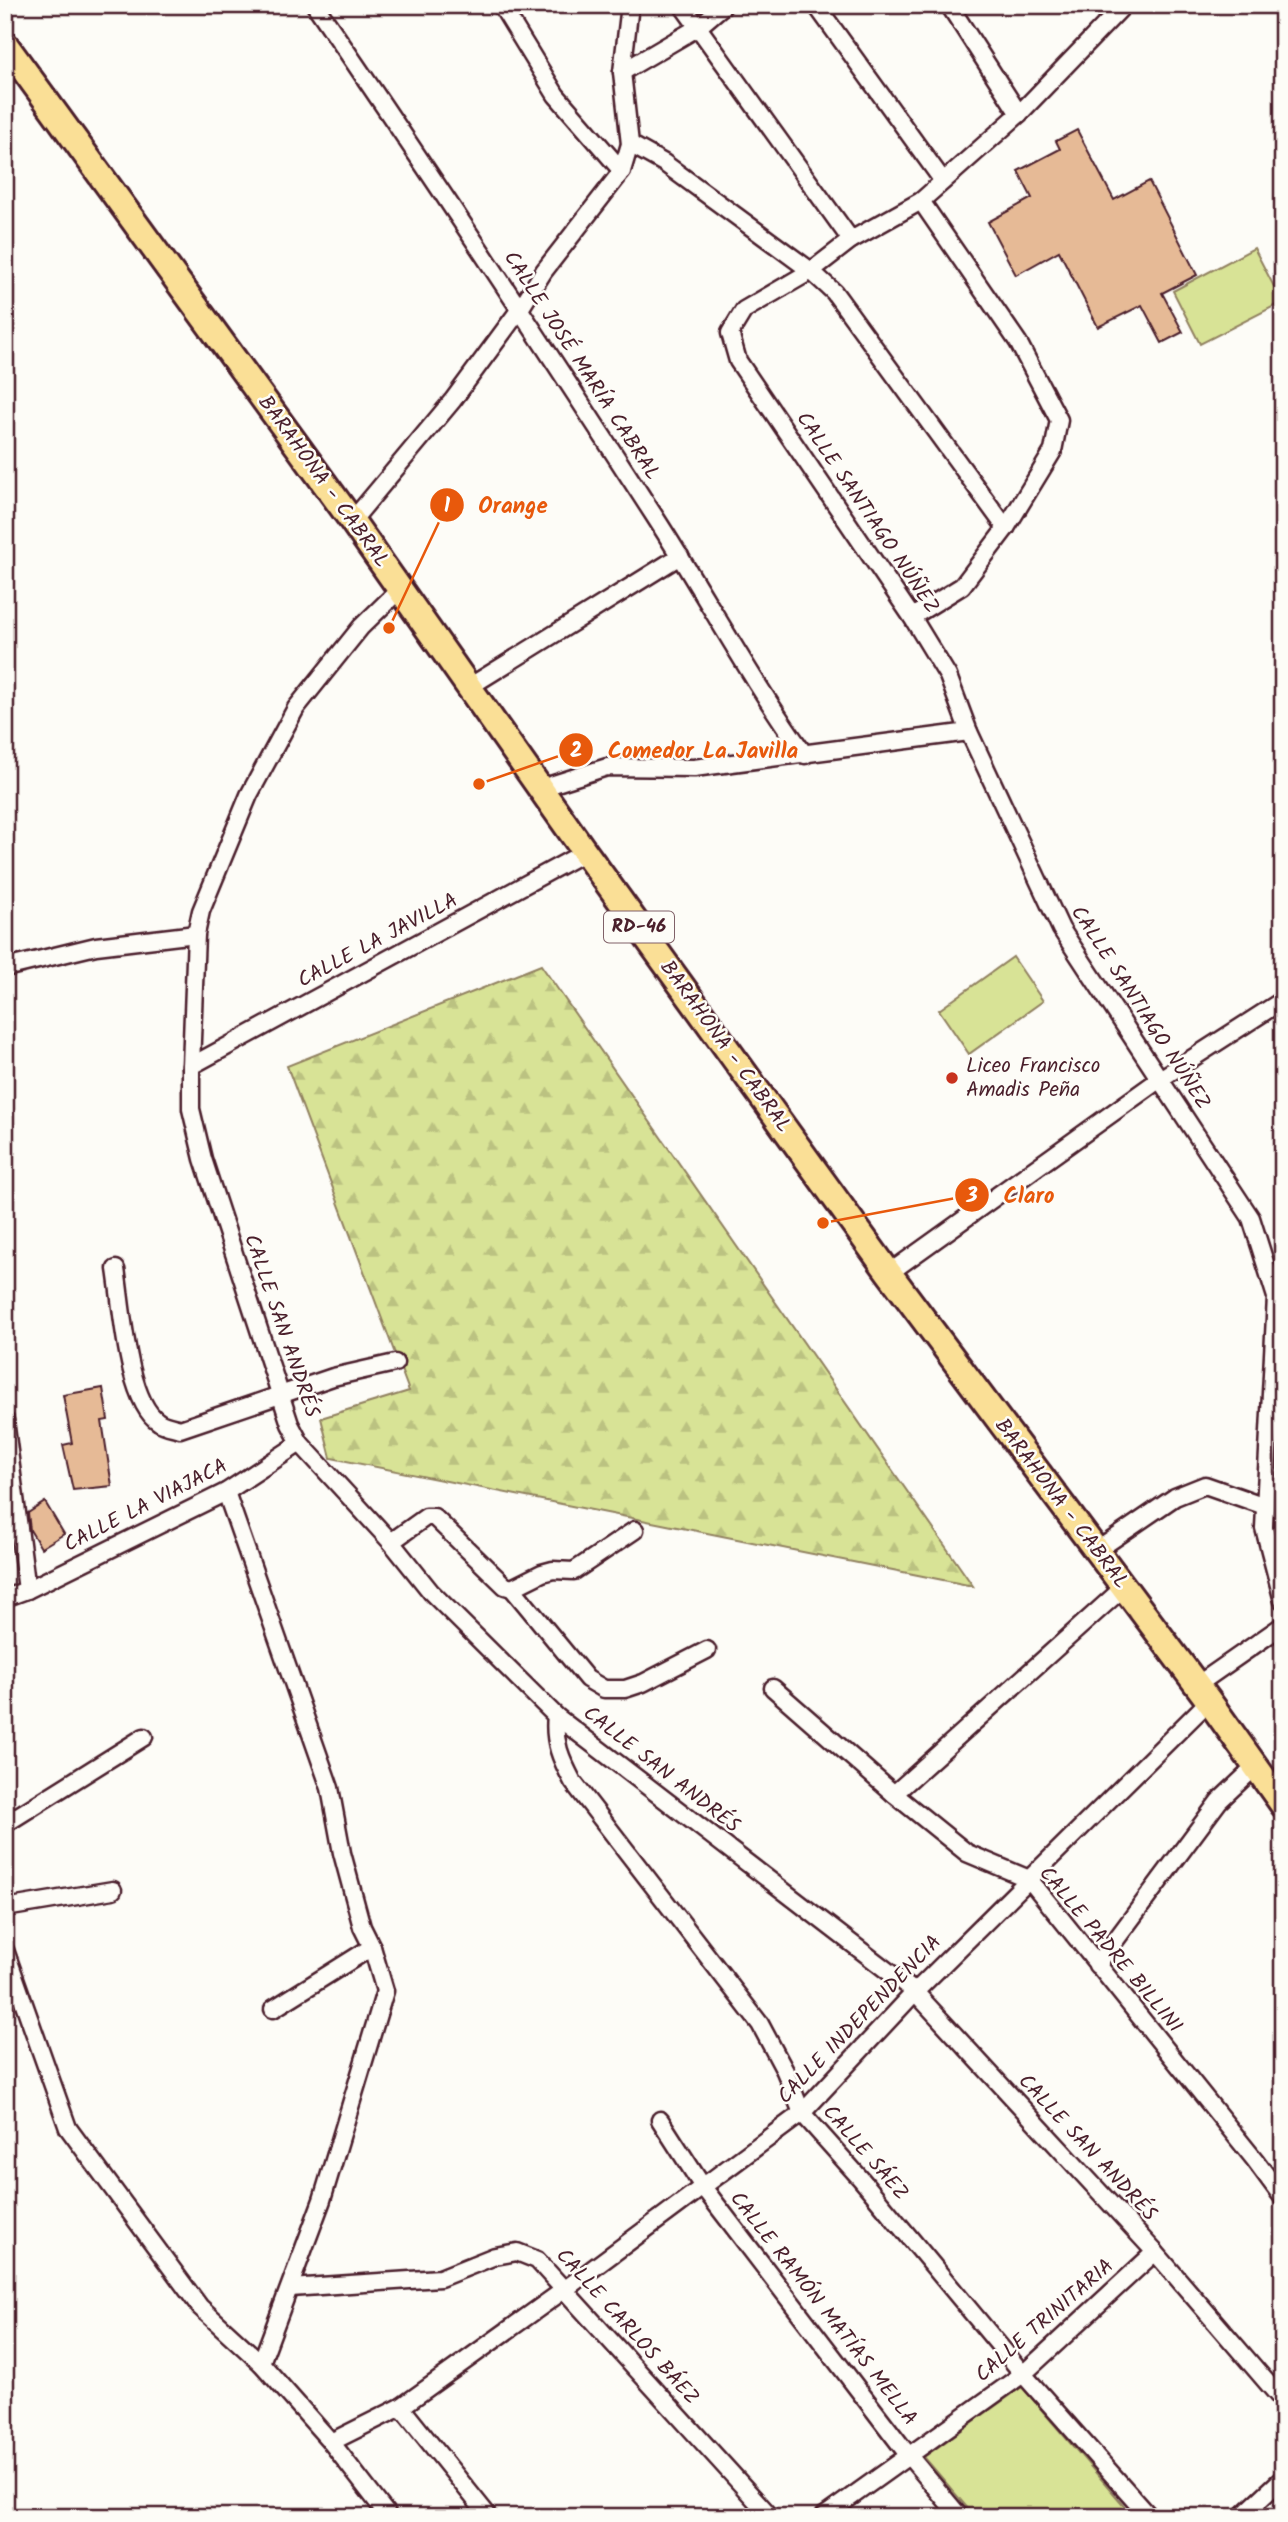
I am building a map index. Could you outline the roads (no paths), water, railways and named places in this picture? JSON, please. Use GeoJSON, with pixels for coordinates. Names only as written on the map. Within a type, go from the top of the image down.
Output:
{"type":"FeatureCollection","features":[{"type":"Feature","properties":{"kind":"main road","name":"BARAHONA - CABRAL"},"geometry":{"type":"LineString","coordinates":[[5,44],[352,521],[585,852],[889,1273],[1203,1693],[1283,1805]]}},
{"type":"Feature","properties":{"kind":"street","name":"CALLE JOSÉ MARÍA CABRAL"},"geometry":{"type":"LineString","coordinates":[[315,5],[520,309],[805,755]]}},
{"type":"Feature","properties":{"kind":"street"},"geometry":{"type":"LineString","coordinates":[[501,5],[556,95],[622,171]]}},
{"type":"Feature","properties":{"kind":"street"},"geometry":{"type":"LineString","coordinates":[[352,521],[453,400],[520,309],[544,271],[622,171],[630,144],[621,72],[630,5]]}},
{"type":"Feature","properties":{"kind":"street"},"geometry":{"type":"LineString","coordinates":[[681,5],[851,240]]}},
{"type":"Feature","properties":{"kind":"street"},"geometry":{"type":"LineString","coordinates":[[621,72],[697,28],[724,5]]}},
{"type":"Feature","properties":{"kind":"street"},"geometry":{"type":"LineString","coordinates":[[816,5],[943,181]]}},
{"type":"Feature","properties":{"kind":"street"},"geometry":{"type":"LineString","coordinates":[[948,5],[1019,114]]}},
{"type":"Feature","properties":{"kind":"street"},"geometry":{"type":"LineString","coordinates":[[810,271],[851,240],[921,201],[1019,114],[1124,5]]}},
{"type":"Feature","properties":{"kind":"street"},"geometry":{"type":"LineString","coordinates":[[630,144],[664,163],[810,271],[834,292],[1006,527]]}},
{"type":"Feature","properties":{"kind":"street"},"geometry":{"type":"LineString","coordinates":[[912,617],[962,586],[1006,527],[1053,450],[1059,420],[1018,342],[921,201]]}},
{"type":"Feature","properties":{"kind":"street","name":"CALLE SANTIAGO NÚÑEZ"},"geometry":{"type":"LineString","coordinates":[[810,271],[744,310],[730,333],[738,361],[912,617],[948,676],[969,733],[1061,929],[1251,1218],[1276,1297],[1264,1528],[1283,1601]]}},
{"type":"Feature","properties":{"kind":"street"},"geometry":{"type":"LineString","coordinates":[[470,687],[680,556]]}},
{"type":"Feature","properties":{"kind":"street","name":"CALLE SAN ANDRÉS"},"geometry":{"type":"LineString","coordinates":[[400,589],[361,628],[296,708],[249,795],[205,900],[196,934],[191,1109],[203,1159],[280,1394],[300,1443],[391,1542],[431,1592],[556,1716],[915,1992],[1155,2252],[1283,2401]]}},
{"type":"Feature","properties":{"kind":"street"},"geometry":{"type":"LineString","coordinates":[[541,788],[607,767],[694,768],[969,733]]}},
{"type":"Feature","properties":{"kind":"street","name":"CALLE LA JAVILLA"},"geometry":{"type":"LineString","coordinates":[[191,1066],[585,852]]}},
{"type":"Feature","properties":{"kind":"street"},"geometry":{"type":"LineString","coordinates":[[5,968],[96,946],[196,934]]}},
{"type":"Feature","properties":{"kind":"street"},"geometry":{"type":"LineString","coordinates":[[889,1273],[1160,1079],[1283,1000]]}},
{"type":"Feature","properties":{"kind":"street"},"geometry":{"type":"LineString","coordinates":[[116,1269],[134,1384],[145,1408],[159,1423],[180,1429],[333,1377],[395,1363]]}},
{"type":"Feature","properties":{"kind":"street"},"geometry":{"type":"LineString","coordinates":[[5,1420],[27,1590]]}},
{"type":"Feature","properties":{"kind":"street","name":"CALLE LA VIAJACA"},"geometry":{"type":"LineString","coordinates":[[5,1598],[27,1590],[226,1492],[300,1443]]}},
{"type":"Feature","properties":{"kind":"street"},"geometry":{"type":"LineString","coordinates":[[1096,1551],[1175,1497],[1205,1485],[1265,1506]]}},
{"type":"Feature","properties":{"kind":"street"},"geometry":{"type":"LineString","coordinates":[[226,1492],[330,1788],[342,1853],[362,1927],[372,1947],[385,1991],[322,2200],[261,2363]]}},
{"type":"Feature","properties":{"kind":"street"},"geometry":{"type":"LineString","coordinates":[[391,1542],[426,1517],[434,1517],[505,1586],[512,1588],[587,1679],[604,1689],[625,1689],[643,1683],[707,1650]]}},
{"type":"Feature","properties":{"kind":"street"},"geometry":{"type":"LineString","coordinates":[[512,1588],[542,1573],[553,1570],[574,1571],[635,1530]]}},
{"type":"Feature","properties":{"kind":"street"},"geometry":{"type":"LineString","coordinates":[[894,1794],[1123,1588]]}},
{"type":"Feature","properties":{"kind":"street"},"geometry":{"type":"LineString","coordinates":[[1203,1693],[1283,1625]]}},
{"type":"Feature","properties":{"kind":"street","name":"CALLE PADRE BILLINI"},"geometry":{"type":"LineString","coordinates":[[773,1688],[894,1794],[967,1853],[1029,1879],[1283,2198]]}},
{"type":"Feature","properties":{"kind":"street","name":"CALLE INDEPENDENCIA"},"geometry":{"type":"LineString","coordinates":[[331,2442],[401,2407],[802,2113],[915,1992],[1029,1879],[1203,1693]]}},
{"type":"Feature","properties":{"kind":"street","name":"CALLE SÁEZ"},"geometry":{"type":"LineString","coordinates":[[556,1716],[554,1730],[558,1752],[573,1782],[760,2024],[785,2071],[802,2113],[870,2189],[1023,2374],[1150,2517]]}},
{"type":"Feature","properties":{"kind":"street"},"geometry":{"type":"LineString","coordinates":[[5,1824],[144,1737]]}},
{"type":"Feature","properties":{"kind":"street"},"geometry":{"type":"LineString","coordinates":[[1097,1965],[1219,1801],[1255,1767]]}},
{"type":"Feature","properties":{"kind":"street"},"geometry":{"type":"LineString","coordinates":[[5,1908],[113,1890]]}},
{"type":"Feature","properties":{"kind":"street"},"geometry":{"type":"LineString","coordinates":[[273,2009],[372,1947]]}},
{"type":"Feature","properties":{"kind":"street"},"geometry":{"type":"LineString","coordinates":[[5,1950],[68,2128],[200,2307],[261,2363],[331,2442],[389,2517]]}},
{"type":"Feature","properties":{"kind":"street","name":"CALLE RAMÓN MATÍAS MELLA"},"geometry":{"type":"LineString","coordinates":[[660,2120],[703,2187],[909,2456],[960,2517]]}},
{"type":"Feature","properties":{"kind":"street","name":"CALLE CARLOS BÁEZ"},"geometry":{"type":"LineString","coordinates":[[290,2288],[440,2277],[495,2256],[517,2252],[537,2260],[771,2517]]}},
{"type":"Feature","properties":{"kind":"street","name":"CALLE TRINITARIA"},"geometry":{"type":"LineString","coordinates":[[823,2517],[1023,2374],[1155,2252]]}},
{"type":"Feature","properties":{"kind":"street"},"geometry":{"type":"LineString","coordinates":[[401,2407],[485,2514]]}},
{"type":"Feature","properties":{"kind":"street"},"geometry":{"type":"LineString","coordinates":[[1241,2517],[1283,2478]]}},
{"type":"Feature","properties":{"kind":"place","name":"Orange"},"geometry":{"type":"Point","coordinates":[389,628]}},
{"type":"Feature","properties":{"kind":"place","name":"Comedor La Javilla"},"geometry":{"type":"Point","coordinates":[479,784]}},
{"type":"Feature","properties":{"kind":"place","name":"Liceo Francisco Amadis Peña"},"geometry":{"type":"Point","coordinates":[952,1078]}},
{"type":"Feature","properties":{"kind":"place","name":"Claro"},"geometry":{"type":"Point","coordinates":[823,1223]}}]}
